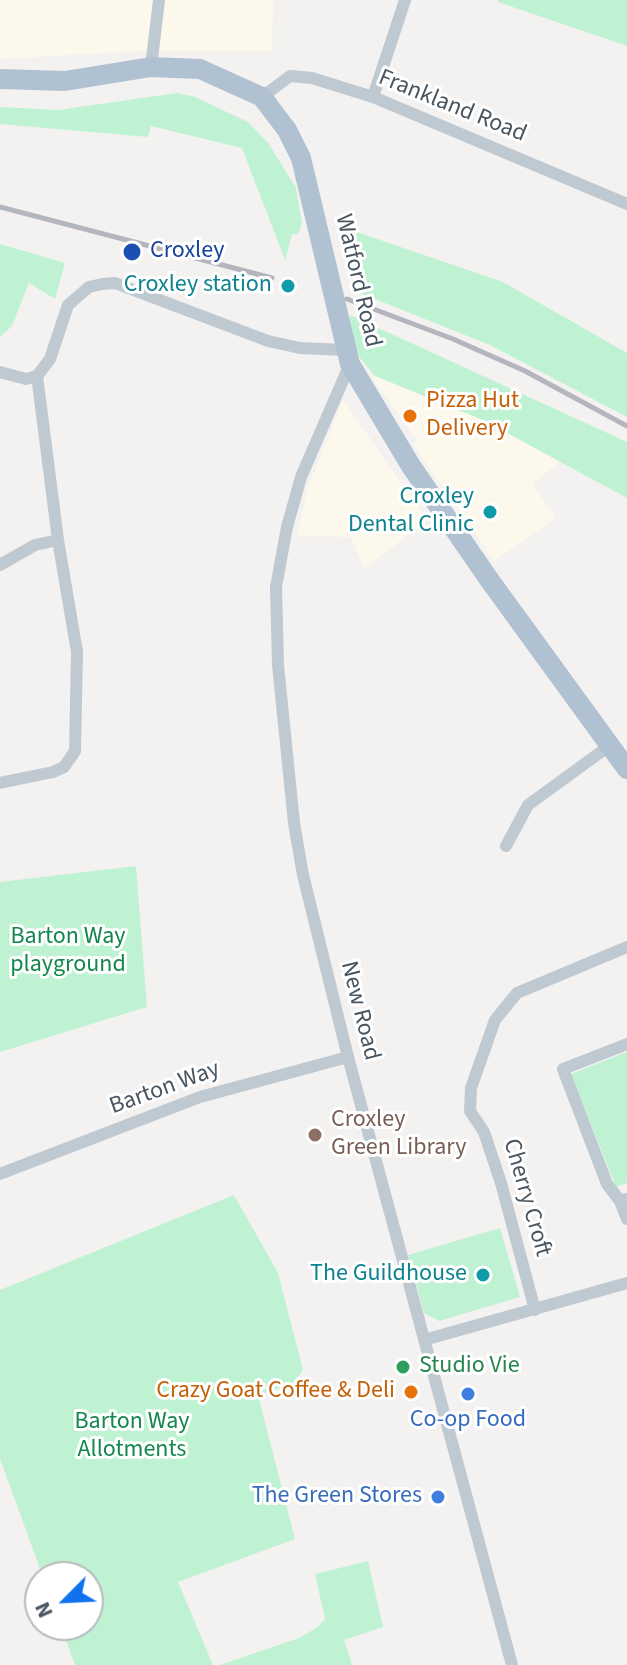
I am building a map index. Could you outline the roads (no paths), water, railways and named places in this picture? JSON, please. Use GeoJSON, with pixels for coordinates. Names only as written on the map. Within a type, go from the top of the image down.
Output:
{"type":"FeatureCollection","features":[{"type":"Feature","properties":{"kind":"main road","name":"Watford Road"},"geometry":{"type":"LineString","coordinates":[[0,79],[65,81],[151,67],[200,69],[262,97],[287,130],[301,158],[347,357],[432,497],[627,769]]}},
{"type":"Feature","properties":{"kind":"street"},"geometry":{"type":"LineString","coordinates":[[151,67],[159,0]]}},
{"type":"Feature","properties":{"kind":"street"},"geometry":{"type":"LineString","coordinates":[[373,97],[404,3],[389,0]]}},
{"type":"Feature","properties":{"kind":"street","name":"Frankland Road"},"geometry":{"type":"LineString","coordinates":[[262,97],[290,76],[373,97],[627,204]]}},
{"type":"Feature","properties":{"kind":"street"},"geometry":{"type":"LineString","coordinates":[[0,372],[26,379],[37,376],[50,359],[68,305],[89,287],[115,283],[268,341],[347,357]]}},
{"type":"Feature","properties":{"kind":"street","name":"New Road"},"geometry":{"type":"LineString","coordinates":[[347,357],[294,502],[276,587],[275,624],[293,810],[303,875],[348,1057],[512,1665]]}},
{"type":"Feature","properties":{"kind":"street"},"geometry":{"type":"LineString","coordinates":[[0,783],[53,772],[64,767],[75,751],[77,652],[58,540],[37,376]]}},
{"type":"Feature","properties":{"kind":"street"},"geometry":{"type":"LineString","coordinates":[[0,565],[35,545],[58,540]]}},
{"type":"Feature","properties":{"kind":"street"},"geometry":{"type":"LineString","coordinates":[[506,846],[528,805],[609,746]]}},
{"type":"Feature","properties":{"kind":"street","name":"Cherry Croft"},"geometry":{"type":"LineString","coordinates":[[535,1310],[501,1183],[484,1132],[470,1111],[471,1088],[495,1020],[517,993],[627,947]]}},
{"type":"Feature","properties":{"kind":"street"},"geometry":{"type":"LineString","coordinates":[[627,1044],[563,1069],[607,1184],[624,1200],[627,1219]]}},
{"type":"Feature","properties":{"kind":"street","name":"Barton Way"},"geometry":{"type":"LineString","coordinates":[[0,1174],[200,1097],[348,1057]]}},
{"type":"Feature","properties":{"kind":"street"},"geometry":{"type":"LineString","coordinates":[[424,1340],[627,1283]]}},
{"type":"Feature","properties":{"kind":"railway"},"geometry":{"type":"LineString","coordinates":[[0,207],[272,278]]}},
{"type":"Feature","properties":{"kind":"railway"},"geometry":{"type":"LineString","coordinates":[[347,299],[453,339],[525,371],[627,426]]}},
{"type":"Feature","properties":{"kind":"place","name":"Croxley"},"geometry":{"type":"Point","coordinates":[132,252]}},
{"type":"Feature","properties":{"kind":"place","name":"Croxley station"},"geometry":{"type":"Point","coordinates":[288,286]}},
{"type":"Feature","properties":{"kind":"place","name":"Pizza Hut Delivery"},"geometry":{"type":"Point","coordinates":[410,416]}},
{"type":"Feature","properties":{"kind":"place","name":"Croxley Dental Clinic"},"geometry":{"type":"Point","coordinates":[490,512]}},
{"type":"Feature","properties":{"kind":"place","name":"Croxley Green Library"},"geometry":{"type":"Point","coordinates":[315,1135]}},
{"type":"Feature","properties":{"kind":"place","name":"The Guildhouse"},"geometry":{"type":"Point","coordinates":[483,1275]}},
{"type":"Feature","properties":{"kind":"place","name":"Studio Vie"},"geometry":{"type":"Point","coordinates":[403,1367]}},
{"type":"Feature","properties":{"kind":"place","name":"Crazy Goat Coffee & Deli"},"geometry":{"type":"Point","coordinates":[411,1392]}},
{"type":"Feature","properties":{"kind":"place","name":"Co-op Food"},"geometry":{"type":"Point","coordinates":[468,1394]}},
{"type":"Feature","properties":{"kind":"place","name":"The Green Stores"},"geometry":{"type":"Point","coordinates":[438,1497]}},
{"type":"Feature","properties":{"kind":"park label","name":"Barton Way playground"},"geometry":{"type":"Point","coordinates":[68,952]}},
{"type":"Feature","properties":{"kind":"park label","name":"Barton Way Allotments"},"geometry":{"type":"Point","coordinates":[132,1437]}}]}
